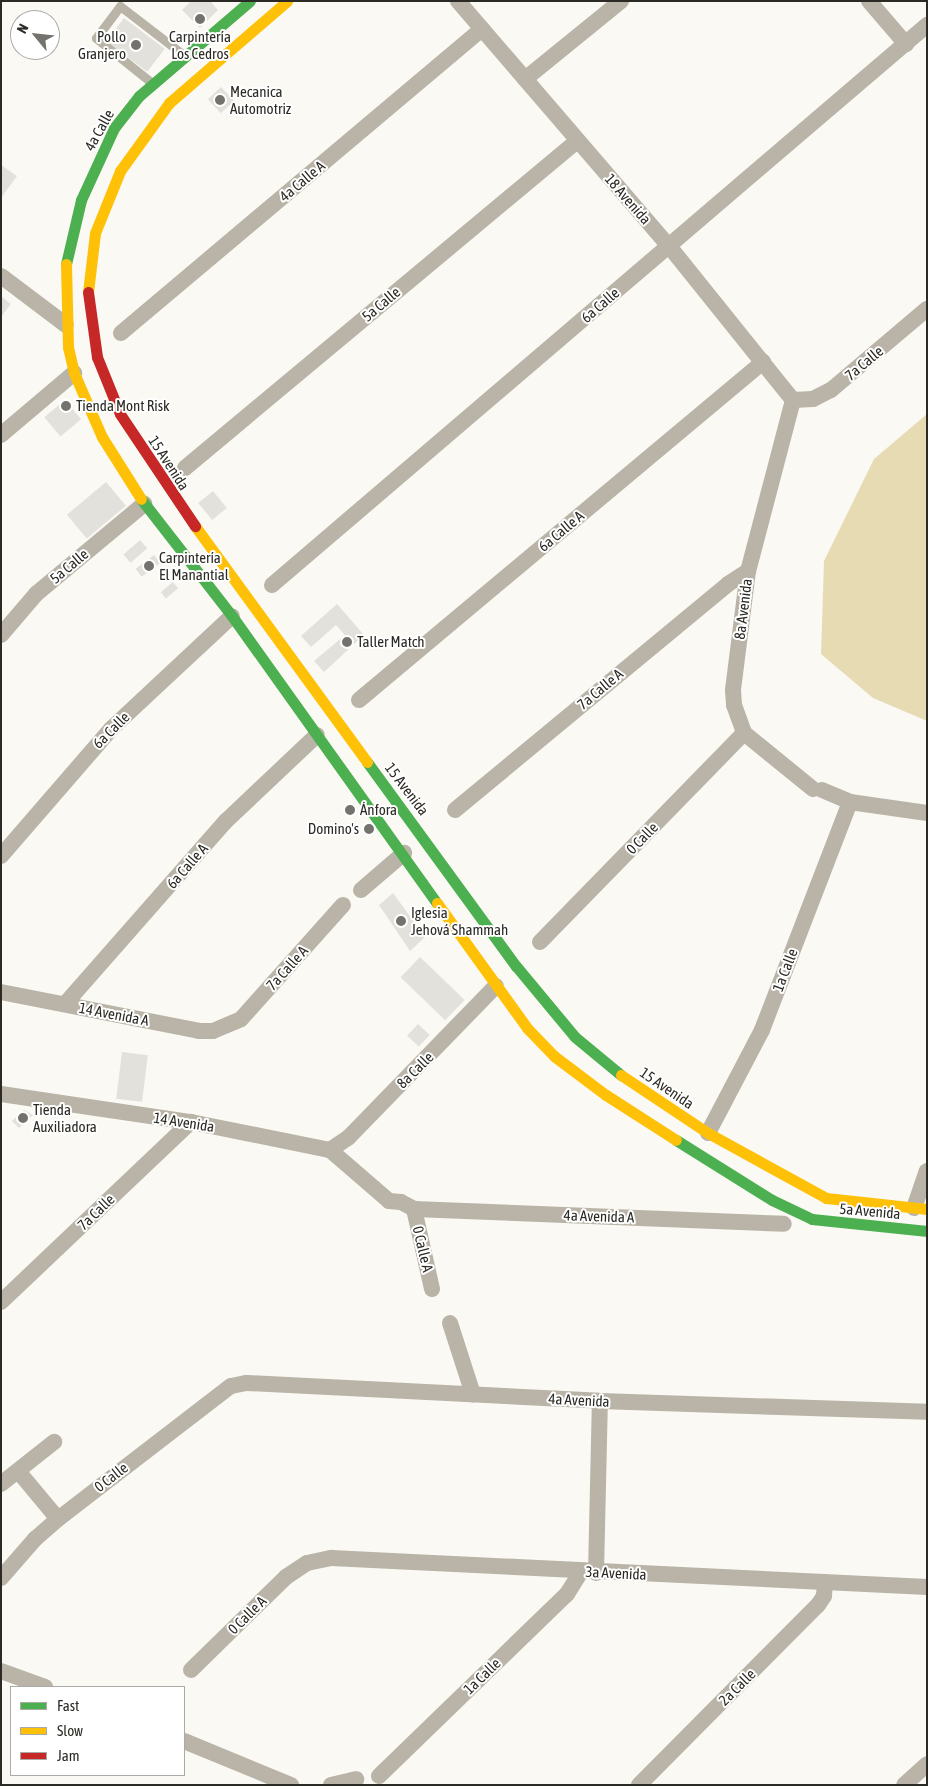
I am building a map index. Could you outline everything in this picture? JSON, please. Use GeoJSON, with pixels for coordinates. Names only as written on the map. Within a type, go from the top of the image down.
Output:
{"type":"FeatureCollection","features":[{"type":"Feature","properties":{"kind":"main road","name":"15 Avenida"},"geometry":{"type":"LineString","coordinates":[[288,1],[196,78],[170,103],[142,136],[120,171],[95,233],[88,293],[97,357],[120,414],[166,487],[424,837],[516,966],[574,1037],[605,1064],[708,1133],[826,1198]]}},
{"type":"Feature","properties":{"kind":"main road","name":"4a Calle"},"geometry":{"type":"LineString","coordinates":[[66,325],[69,242],[81,200],[114,128],[153,84],[243,3]]}},
{"type":"Feature","properties":{"kind":"main road"},"geometry":{"type":"LineString","coordinates":[[66,325],[74,373],[102,437],[144,504],[232,616],[404,853],[496,986]]}},
{"type":"Feature","properties":{"kind":"main road","name":"5a Avenida"},"geometry":{"type":"LineString","coordinates":[[496,986],[527,1028],[554,1056],[606,1095],[772,1200],[812,1219],[927,1231]]}},
{"type":"Feature","properties":{"kind":"main road","name":"5a Avenida"},"geometry":{"type":"LineString","coordinates":[[826,1198],[920,1208]]}},
{"type":"Feature","properties":{"kind":"street","name":"18 Avenida"},"geometry":{"type":"LineString","coordinates":[[458,1],[669,246],[794,400]]}},
{"type":"Feature","properties":{"kind":"street"},"geometry":{"type":"LineString","coordinates":[[526,79],[621,1]]}},
{"type":"Feature","properties":{"kind":"street"},"geometry":{"type":"LineString","coordinates":[[869,1],[906,44]]}},
{"type":"Feature","properties":{"kind":"street","name":"6a Calle"},"geometry":{"type":"LineString","coordinates":[[272,585],[927,25]]}},
{"type":"Feature","properties":{"kind":"street","name":"4a Calle A"},"geometry":{"type":"LineString","coordinates":[[121,333],[482,29]]}},
{"type":"Feature","properties":{"kind":"street","name":"5a Calle"},"geometry":{"type":"LineString","coordinates":[[185,468],[577,141]]}},
{"type":"Feature","properties":{"kind":"street"},"geometry":{"type":"LineString","coordinates":[[1,276],[66,325]]}},
{"type":"Feature","properties":{"kind":"street","name":"7a Calle"},"geometry":{"type":"LineString","coordinates":[[794,400],[813,399],[831,390],[927,309]]}},
{"type":"Feature","properties":{"kind":"street","name":"6a Calle A"},"geometry":{"type":"LineString","coordinates":[[359,700],[763,362]]}},
{"type":"Feature","properties":{"kind":"street"},"geometry":{"type":"LineString","coordinates":[[1,435],[74,373]]}},
{"type":"Feature","properties":{"kind":"street","name":"8a Avenida"},"geometry":{"type":"LineString","coordinates":[[744,733],[734,705],[733,690],[748,571],[794,400]]}},
{"type":"Feature","properties":{"kind":"street","name":"5a Calle"},"geometry":{"type":"LineString","coordinates":[[1,635],[36,594],[144,504]]}},
{"type":"Feature","properties":{"kind":"street","name":"7a Calle A"},"geometry":{"type":"LineString","coordinates":[[455,810],[728,584],[748,571]]}},
{"type":"Feature","properties":{"kind":"street","name":"6a Calle"},"geometry":{"type":"LineString","coordinates":[[1,856],[112,728],[232,616]]}},
{"type":"Feature","properties":{"kind":"street"},"geometry":{"type":"LineString","coordinates":[[744,733],[818,789],[850,802],[927,813]]}},
{"type":"Feature","properties":{"kind":"street","name":"0 Calle"},"geometry":{"type":"LineString","coordinates":[[540,942],[744,733]]}},
{"type":"Feature","properties":{"kind":"street","name":"6a Calle A"},"geometry":{"type":"LineString","coordinates":[[65,1004],[226,821],[317,735]]}},
{"type":"Feature","properties":{"kind":"street","name":"1a Calle"},"geometry":{"type":"LineString","coordinates":[[708,1133],[762,1030],[850,802]]}},
{"type":"Feature","properties":{"kind":"street"},"geometry":{"type":"LineString","coordinates":[[361,890],[404,853]]}},
{"type":"Feature","properties":{"kind":"street","name":"7a Calle A"},"geometry":{"type":"LineString","coordinates":[[227,1027],[241,1018],[343,905]]}},
{"type":"Feature","properties":{"kind":"street","name":"8a Calle"},"geometry":{"type":"LineString","coordinates":[[330,1150],[348,1138],[496,986]]}},
{"type":"Feature","properties":{"kind":"street","name":"14 Avenida A"},"geometry":{"type":"LineString","coordinates":[[1,992],[199,1031],[227,1027]]}},
{"type":"Feature","properties":{"kind":"street","name":"14 Avenida"},"geometry":{"type":"LineString","coordinates":[[1,1094],[191,1122],[330,1150],[359,1173],[365,1183],[389,1201],[408,1206]]}},
{"type":"Feature","properties":{"kind":"street","name":"7a Calle"},"geometry":{"type":"LineString","coordinates":[[1,1302],[191,1122]]}},
{"type":"Feature","properties":{"kind":"street"},"geometry":{"type":"LineString","coordinates":[[920,1208],[927,1171]]}},
{"type":"Feature","properties":{"kind":"street","name":"4a Avenida A"},"geometry":{"type":"LineString","coordinates":[[408,1206],[784,1224]]}},
{"type":"Feature","properties":{"kind":"street","name":"0 Calle A"},"geometry":{"type":"LineString","coordinates":[[408,1206],[432,1289]]}},
{"type":"Feature","properties":{"kind":"street"},"geometry":{"type":"LineString","coordinates":[[450,1324],[474,1394]]}},
{"type":"Feature","properties":{"kind":"street","name":"4a Avenida"},"geometry":{"type":"LineString","coordinates":[[231,1386],[246,1383],[600,1401],[927,1412]]}},
{"type":"Feature","properties":{"kind":"street","name":"0 Calle"},"geometry":{"type":"LineString","coordinates":[[1,1578],[35,1539],[58,1519],[231,1386]]}},
{"type":"Feature","properties":{"kind":"street"},"geometry":{"type":"LineString","coordinates":[[588,1572],[600,1401]]}},
{"type":"Feature","properties":{"kind":"street"},"geometry":{"type":"LineString","coordinates":[[1,1484],[54,1442]]}},
{"type":"Feature","properties":{"kind":"street"},"geometry":{"type":"LineString","coordinates":[[18,1471],[58,1519]]}},
{"type":"Feature","properties":{"kind":"street","name":"3a Avenida"},"geometry":{"type":"LineString","coordinates":[[307,1563],[331,1558],[927,1587]]}},
{"type":"Feature","properties":{"kind":"street","name":"0 Calle A"},"geometry":{"type":"LineString","coordinates":[[191,1670],[286,1577],[307,1563]]}},
{"type":"Feature","properties":{"kind":"street","name":"1a Calle"},"geometry":{"type":"LineString","coordinates":[[379,1776],[588,1572]]}},
{"type":"Feature","properties":{"kind":"street","name":"2a Calle"},"geometry":{"type":"LineString","coordinates":[[639,1785],[818,1606],[824,1596],[825,1583]]}},
{"type":"Feature","properties":{"kind":"street"},"geometry":{"type":"LineString","coordinates":[[1,1671],[42,1686]]}},
{"type":"Feature","properties":{"kind":"street"},"geometry":{"type":"LineString","coordinates":[[185,1741],[291,1785]]}},
{"type":"Feature","properties":{"kind":"street"},"geometry":{"type":"LineString","coordinates":[[904,1785],[927,1764]]}},
{"type":"Feature","properties":{"kind":"street"},"geometry":{"type":"LineString","coordinates":[[331,1785],[356,1779]]}},
{"type":"Feature","properties":{"kind":"lane"},"geometry":{"type":"LineString","coordinates":[[153,84],[96,38],[120,6],[186,56]]}},
{"type":"Feature","properties":{"kind":"shaded area"},"geometry":{"type":"Polygon","coordinates":[[[927,414],[927,721],[873,698],[821,654],[824,561],[874,459],[927,414]]]}},
{"type":"Feature","properties":{"kind":"building","name":"Carpintería Los Cedros"},"geometry":{"type":"Polygon","coordinates":[[[191,1],[210,1],[218,10],[200,28],[182,10],[191,1]]]}},
{"type":"Feature","properties":{"kind":"building","name":"Pollo Granjero"},"geometry":{"type":"Polygon","coordinates":[[[124,18],[165,49],[147,72],[107,41],[124,18]]]}},
{"type":"Feature","properties":{"kind":"building","name":"Mecanica Automotriz"},"geometry":{"type":"Polygon","coordinates":[[[221,87],[234,101],[221,113],[208,99],[221,87]]]}},
{"type":"Feature","properties":{"kind":"building"},"geometry":{"type":"Polygon","coordinates":[[[1,165],[17,176],[1,198],[1,165]]]}},
{"type":"Feature","properties":{"kind":"building"},"geometry":{"type":"Polygon","coordinates":[[[1,296],[11,304],[1,317],[1,296]]]}},
{"type":"Feature","properties":{"kind":"building"},"geometry":{"type":"Polygon","coordinates":[[[65,400],[81,419],[60,437],[44,417],[65,400]]]}},
{"type":"Feature","properties":{"kind":"building"},"geometry":{"type":"Polygon","coordinates":[[[106,482],[126,506],[87,539],[67,515],[106,482]]]}},
{"type":"Feature","properties":{"kind":"building"},"geometry":{"type":"Polygon","coordinates":[[[213,491],[227,508],[212,520],[198,503],[213,491]]]}},
{"type":"Feature","properties":{"kind":"building"},"geometry":{"type":"Polygon","coordinates":[[[140,540],[147,548],[131,563],[123,554],[140,540]]]}},
{"type":"Feature","properties":{"kind":"building","name":"Carpintería El Manantial"},"geometry":{"type":"Polygon","coordinates":[[[154,555],[160,563],[142,577],[136,569],[154,555]]]}},
{"type":"Feature","properties":{"kind":"building"},"geometry":{"type":"Polygon","coordinates":[[[173,582],[178,588],[166,598],[161,592],[173,582]]]}},
{"type":"Feature","properties":{"kind":"building","name":"Taller Match"},"geometry":{"type":"Polygon","coordinates":[[[337,604],[364,635],[324,672],[314,661],[345,635],[336,625],[311,647],[301,636],[337,604]]]}},
{"type":"Feature","properties":{"kind":"building","name":"Iglesia Jehová Shammah"},"geometry":{"type":"Polygon","coordinates":[[[393,893],[425,937],[410,951],[379,905],[393,893]]]}},
{"type":"Feature","properties":{"kind":"building"},"geometry":{"type":"Polygon","coordinates":[[[420,957],[465,1000],[445,1020],[401,977],[420,957]]]}},
{"type":"Feature","properties":{"kind":"building"},"geometry":{"type":"Polygon","coordinates":[[[418,1024],[430,1035],[419,1047],[407,1036],[418,1024]]]}},
{"type":"Feature","properties":{"kind":"building"},"geometry":{"type":"Polygon","coordinates":[[[122,1052],[148,1055],[142,1102],[116,1099],[122,1052]]]}},
{"type":"Feature","properties":{"kind":"building","name":"Tienda Auxiliadora"},"geometry":{"type":"Polygon","coordinates":[[[24,1110],[33,1115],[19,1128],[12,1121],[24,1110]]]}},
{"type":"Feature","properties":{"kind":"traffic: fast"},"geometry":{"type":"LineString","coordinates":[[66,264],[81,200],[114,128],[139,96],[250,1]]}},
{"type":"Feature","properties":{"kind":"traffic: fast"},"geometry":{"type":"LineString","coordinates":[[141,499],[232,616],[437,903]]}},
{"type":"Feature","properties":{"kind":"traffic: fast"},"geometry":{"type":"LineString","coordinates":[[367,762],[516,966],[575,1037],[621,1075]]}},
{"type":"Feature","properties":{"kind":"traffic: fast"},"geometry":{"type":"LineString","coordinates":[[676,1140],[772,1200],[812,1219],[927,1231]]}},
{"type":"Feature","properties":{"kind":"traffic: slow"},"geometry":{"type":"LineString","coordinates":[[88,292],[95,233],[120,171],[169,103],[287,1]]}},
{"type":"Feature","properties":{"kind":"traffic: slow"},"geometry":{"type":"LineString","coordinates":[[66,264],[68,347],[74,373],[102,437],[141,499]]}},
{"type":"Feature","properties":{"kind":"traffic: slow"},"geometry":{"type":"LineString","coordinates":[[195,526],[367,762]]}},
{"type":"Feature","properties":{"kind":"traffic: slow"},"geometry":{"type":"LineString","coordinates":[[437,903],[527,1028],[554,1056],[606,1095],[676,1140]]}},
{"type":"Feature","properties":{"kind":"traffic: slow"},"geometry":{"type":"LineString","coordinates":[[621,1075],[708,1133],[826,1198],[927,1209]]}},
{"type":"Feature","properties":{"kind":"traffic: jam"},"geometry":{"type":"LineString","coordinates":[[88,292],[97,357],[120,414],[195,526]]}},
{"type":"Feature","properties":{"kind":"place","name":"Carpintería Los Cedros"},"geometry":{"type":"Point","coordinates":[200,19]}},
{"type":"Feature","properties":{"kind":"place","name":"Pollo Granjero"},"geometry":{"type":"Point","coordinates":[136,45]}},
{"type":"Feature","properties":{"kind":"place","name":"Mecanica Automotriz"},"geometry":{"type":"Point","coordinates":[220,100]}},
{"type":"Feature","properties":{"kind":"place","name":"Tienda Mont Risk"},"geometry":{"type":"Point","coordinates":[66,406]}},
{"type":"Feature","properties":{"kind":"place","name":"Carpintería El Manantial"},"geometry":{"type":"Point","coordinates":[149,566]}},
{"type":"Feature","properties":{"kind":"place","name":"Taller Match"},"geometry":{"type":"Point","coordinates":[347,642]}},
{"type":"Feature","properties":{"kind":"place","name":"Ánfora"},"geometry":{"type":"Point","coordinates":[350,810]}},
{"type":"Feature","properties":{"kind":"place","name":"Domino's"},"geometry":{"type":"Point","coordinates":[369,829]}},
{"type":"Feature","properties":{"kind":"place","name":"Iglesia Jehová Shammah"},"geometry":{"type":"Point","coordinates":[401,921]}},
{"type":"Feature","properties":{"kind":"place","name":"Tienda Auxiliadora"},"geometry":{"type":"Point","coordinates":[23,1118]}}]}
